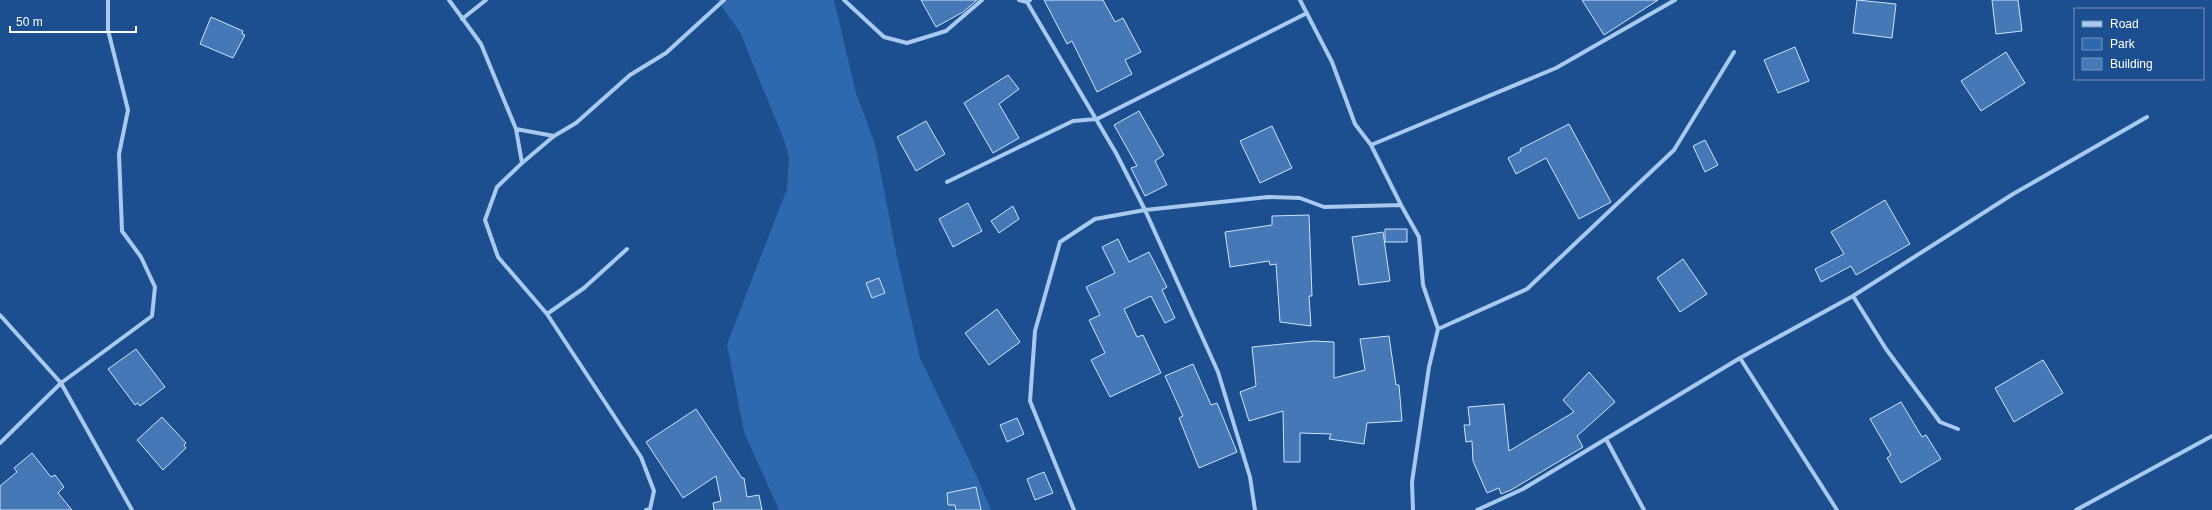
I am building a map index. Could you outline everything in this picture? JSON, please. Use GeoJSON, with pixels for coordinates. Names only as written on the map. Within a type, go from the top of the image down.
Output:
{"type":"FeatureCollection","features":[{"type":"Feature","properties":{"kind":"street"},"geometry":{"type":"LineString","coordinates":[[0,443],[60,383],[152,316],[155,287],[142,256],[122,231],[119,154],[128,110],[108,30],[108,0]]}},
{"type":"Feature","properties":{"kind":"street"},"geometry":{"type":"LineString","coordinates":[[449,0],[462,20],[481,44],[516,130],[522,163]]}},
{"type":"Feature","properties":{"kind":"street"},"geometry":{"type":"LineString","coordinates":[[462,20],[486,0]]}},
{"type":"Feature","properties":{"kind":"street"},"geometry":{"type":"LineString","coordinates":[[646,510],[650,509],[654,491],[641,457],[547,314],[498,257],[485,220],[497,187],[522,163],[554,136],[576,123],[630,75],[666,53],[724,0]]}},
{"type":"Feature","properties":{"kind":"street"},"geometry":{"type":"LineString","coordinates":[[844,0],[884,38],[907,43],[946,31],[982,0]]}},
{"type":"Feature","properties":{"kind":"street"},"geometry":{"type":"LineString","coordinates":[[1019,0],[1029,1],[1097,119],[1145,210],[1218,372],[1250,477],[1255,510]]}},
{"type":"Feature","properties":{"kind":"street"},"geometry":{"type":"LineString","coordinates":[[1300,0],[1332,62],[1355,124],[1371,144],[1401,205],[1419,237],[1423,285],[1438,329],[1429,367],[1412,482],[1413,510]]}},
{"type":"Feature","properties":{"kind":"street"},"geometry":{"type":"LineString","coordinates":[[1371,144],[1556,68],[1675,0]]}},
{"type":"Feature","properties":{"kind":"street"},"geometry":{"type":"LineString","coordinates":[[947,182],[1073,121],[1097,119],[1307,13]]}},
{"type":"Feature","properties":{"kind":"street"},"geometry":{"type":"LineString","coordinates":[[1438,329],[1527,290],[1674,150],[1734,52]]}},
{"type":"Feature","properties":{"kind":"street"},"geometry":{"type":"LineString","coordinates":[[1478,510],[1523,489],[1740,358],[1853,296],[2013,194],[2147,117]]}},
{"type":"Feature","properties":{"kind":"street"},"geometry":{"type":"LineString","coordinates":[[516,130],[554,136]]}},
{"type":"Feature","properties":{"kind":"street"},"geometry":{"type":"LineString","coordinates":[[1074,510],[1030,401],[1035,330],[1060,242],[1095,219],[1145,210],[1268,196],[1300,198],[1324,207],[1401,205]]}},
{"type":"Feature","properties":{"kind":"street"},"geometry":{"type":"LineString","coordinates":[[547,314],[584,288],[627,249]]}},
{"type":"Feature","properties":{"kind":"street"},"geometry":{"type":"LineString","coordinates":[[1853,296],[1886,349],[1940,422],[1958,429]]}},
{"type":"Feature","properties":{"kind":"street"},"geometry":{"type":"LineString","coordinates":[[0,315],[60,383],[132,510]]}},
{"type":"Feature","properties":{"kind":"street"},"geometry":{"type":"LineString","coordinates":[[1740,358],[1837,510]]}},
{"type":"Feature","properties":{"kind":"street"},"geometry":{"type":"LineString","coordinates":[[2076,510],[2212,436]]}},
{"type":"Feature","properties":{"kind":"street"},"geometry":{"type":"LineString","coordinates":[[1606,439],[1644,510]]}},
{"type":"Feature","properties":{"kind":"green space"},"geometry":{"type":"Polygon","coordinates":[[[717,0],[834,0],[856,93],[875,144],[898,262],[920,358],[977,477],[991,510],[779,510],[744,432],[727,344],[787,189],[789,157],[784,140],[740,32],[717,0]]]}},
{"type":"Feature","properties":{"kind":"building"},"geometry":{"type":"Polygon","coordinates":[[[921,0],[977,0],[963,12],[936,27],[921,0]]]}},
{"type":"Feature","properties":{"kind":"building"},"geometry":{"type":"Polygon","coordinates":[[[1044,0],[1103,0],[1115,22],[1123,18],[1141,52],[1125,60],[1132,74],[1097,92],[1072,41],[1067,44],[1044,0]]]}},
{"type":"Feature","properties":{"kind":"building"},"geometry":{"type":"Polygon","coordinates":[[[1582,0],[1658,0],[1604,35],[1582,0]]]}},
{"type":"Feature","properties":{"kind":"building"},"geometry":{"type":"Polygon","coordinates":[[[1857,0],[1896,4],[1892,38],[1853,33],[1857,0]]]}},
{"type":"Feature","properties":{"kind":"building"},"geometry":{"type":"Polygon","coordinates":[[[1992,0],[2018,0],[2022,31],[1996,34],[1992,0]]]}},
{"type":"Feature","properties":{"kind":"building"},"geometry":{"type":"Polygon","coordinates":[[[211,17],[243,31],[242,34],[245,35],[233,58],[200,44],[211,17]]]}},
{"type":"Feature","properties":{"kind":"building"},"geometry":{"type":"Polygon","coordinates":[[[1795,47],[1809,81],[1778,93],[1764,60],[1795,47]]]}},
{"type":"Feature","properties":{"kind":"building"},"geometry":{"type":"Polygon","coordinates":[[[2006,52],[2025,83],[1981,111],[1961,81],[2006,52]]]}},
{"type":"Feature","properties":{"kind":"building"},"geometry":{"type":"Polygon","coordinates":[[[1008,75],[1019,89],[999,104],[1019,138],[993,153],[964,103],[1008,75]]]}},
{"type":"Feature","properties":{"kind":"building"},"geometry":{"type":"Polygon","coordinates":[[[1139,111],[1164,155],[1155,161],[1167,185],[1145,196],[1131,168],[1137,166],[1114,125],[1139,111]]]}},
{"type":"Feature","properties":{"kind":"building"},"geometry":{"type":"Polygon","coordinates":[[[926,121],[945,154],[916,171],[897,137],[926,121]]]}},
{"type":"Feature","properties":{"kind":"building"},"geometry":{"type":"Polygon","coordinates":[[[1569,124],[1611,202],[1579,219],[1546,158],[1516,174],[1508,158],[1521,151],[1520,149],[1569,124]]]}},
{"type":"Feature","properties":{"kind":"building"},"geometry":{"type":"Polygon","coordinates":[[[1272,126],[1292,168],[1260,183],[1240,141],[1272,126]]]}},
{"type":"Feature","properties":{"kind":"building"},"geometry":{"type":"Polygon","coordinates":[[[1705,140],[1718,165],[1705,172],[1693,146],[1705,140]]]}},
{"type":"Feature","properties":{"kind":"building"},"geometry":{"type":"Polygon","coordinates":[[[1885,200],[1910,244],[1856,275],[1851,266],[1821,282],[1815,269],[1844,254],[1831,232],[1885,200]]]}},
{"type":"Feature","properties":{"kind":"building"},"geometry":{"type":"Polygon","coordinates":[[[968,203],[982,231],[953,247],[939,219],[968,203]]]}},
{"type":"Feature","properties":{"kind":"building"},"geometry":{"type":"Polygon","coordinates":[[[1013,206],[1019,219],[999,233],[991,221],[1013,206]]]}},
{"type":"Feature","properties":{"kind":"building"},"geometry":{"type":"Polygon","coordinates":[[[1309,215],[1312,296],[1309,296],[1311,326],[1280,322],[1276,264],[1270,265],[1269,261],[1230,267],[1225,232],[1272,225],[1272,216],[1309,215]]]}},
{"type":"Feature","properties":{"kind":"building"},"geometry":{"type":"Polygon","coordinates":[[[1385,229],[1407,229],[1407,242],[1385,242],[1385,229]]]}},
{"type":"Feature","properties":{"kind":"building"},"geometry":{"type":"Polygon","coordinates":[[[1383,232],[1390,281],[1359,285],[1352,237],[1383,232]]]}},
{"type":"Feature","properties":{"kind":"building"},"geometry":{"type":"Polygon","coordinates":[[[1118,239],[1129,262],[1149,252],[1167,287],[1162,290],[1175,318],[1165,323],[1151,296],[1124,309],[1137,337],[1143,335],[1161,373],[1110,397],[1091,360],[1105,353],[1089,320],[1100,315],[1086,287],[1115,273],[1102,247],[1118,239]]]}},
{"type":"Feature","properties":{"kind":"building"},"geometry":{"type":"Polygon","coordinates":[[[1683,259],[1707,294],[1680,312],[1657,278],[1683,259]]]}},
{"type":"Feature","properties":{"kind":"building"},"geometry":{"type":"Polygon","coordinates":[[[879,278],[885,293],[872,298],[866,283],[879,278]]]}},
{"type":"Feature","properties":{"kind":"building"},"geometry":{"type":"Polygon","coordinates":[[[997,309],[1020,342],[989,365],[965,333],[997,309]]]}},
{"type":"Feature","properties":{"kind":"building"},"geometry":{"type":"Polygon","coordinates":[[[1389,336],[1396,385],[1399,385],[1402,421],[1367,423],[1364,444],[1329,439],[1331,434],[1300,433],[1300,462],[1284,462],[1283,411],[1249,421],[1240,392],[1256,386],[1252,347],[1313,341],[1334,342],[1334,378],[1365,370],[1360,339],[1389,336]]]}},
{"type":"Feature","properties":{"kind":"building"},"geometry":{"type":"Polygon","coordinates":[[[136,349],[165,387],[140,406],[138,403],[135,405],[108,369],[136,349]]]}},
{"type":"Feature","properties":{"kind":"building"},"geometry":{"type":"Polygon","coordinates":[[[2043,360],[2063,393],[2014,422],[1995,388],[2043,360]]]}},
{"type":"Feature","properties":{"kind":"building"},"geometry":{"type":"Polygon","coordinates":[[[1193,364],[1211,405],[1217,403],[1237,452],[1199,468],[1179,418],[1183,416],[1165,376],[1193,364]]]}},
{"type":"Feature","properties":{"kind":"building"},"geometry":{"type":"Polygon","coordinates":[[[1589,372],[1615,402],[1577,436],[1583,447],[1511,490],[1501,494],[1499,488],[1487,493],[1473,461],[1472,441],[1466,442],[1464,425],[1470,425],[1468,407],[1504,404],[1509,451],[1574,412],[1563,400],[1589,372]]]}},
{"type":"Feature","properties":{"kind":"building"},"geometry":{"type":"Polygon","coordinates":[[[1901,402],[1922,437],[1926,435],[1941,459],[1901,483],[1887,458],[1891,455],[1870,419],[1901,402]]]}},
{"type":"Feature","properties":{"kind":"building"},"geometry":{"type":"Polygon","coordinates":[[[696,409],[742,478],[744,478],[747,497],[759,495],[762,510],[714,510],[713,503],[721,501],[716,476],[683,498],[646,442],[696,409]]]}},
{"type":"Feature","properties":{"kind":"building"},"geometry":{"type":"Polygon","coordinates":[[[162,417],[186,443],[184,445],[186,448],[163,470],[137,440],[162,417]]]}},
{"type":"Feature","properties":{"kind":"building"},"geometry":{"type":"Polygon","coordinates":[[[1017,418],[1024,434],[1007,442],[1000,425],[1017,418]]]}},
{"type":"Feature","properties":{"kind":"building"},"geometry":{"type":"Polygon","coordinates":[[[32,453],[51,477],[55,475],[64,487],[58,493],[72,510],[0,510],[0,486],[17,472],[14,468],[32,453]]]}},
{"type":"Feature","properties":{"kind":"building"},"geometry":{"type":"Polygon","coordinates":[[[1044,472],[1053,493],[1035,500],[1027,479],[1044,472]]]}},
{"type":"Feature","properties":{"kind":"building"},"geometry":{"type":"Polygon","coordinates":[[[976,487],[981,510],[956,510],[955,505],[948,505],[947,493],[976,487]]]}}]}
